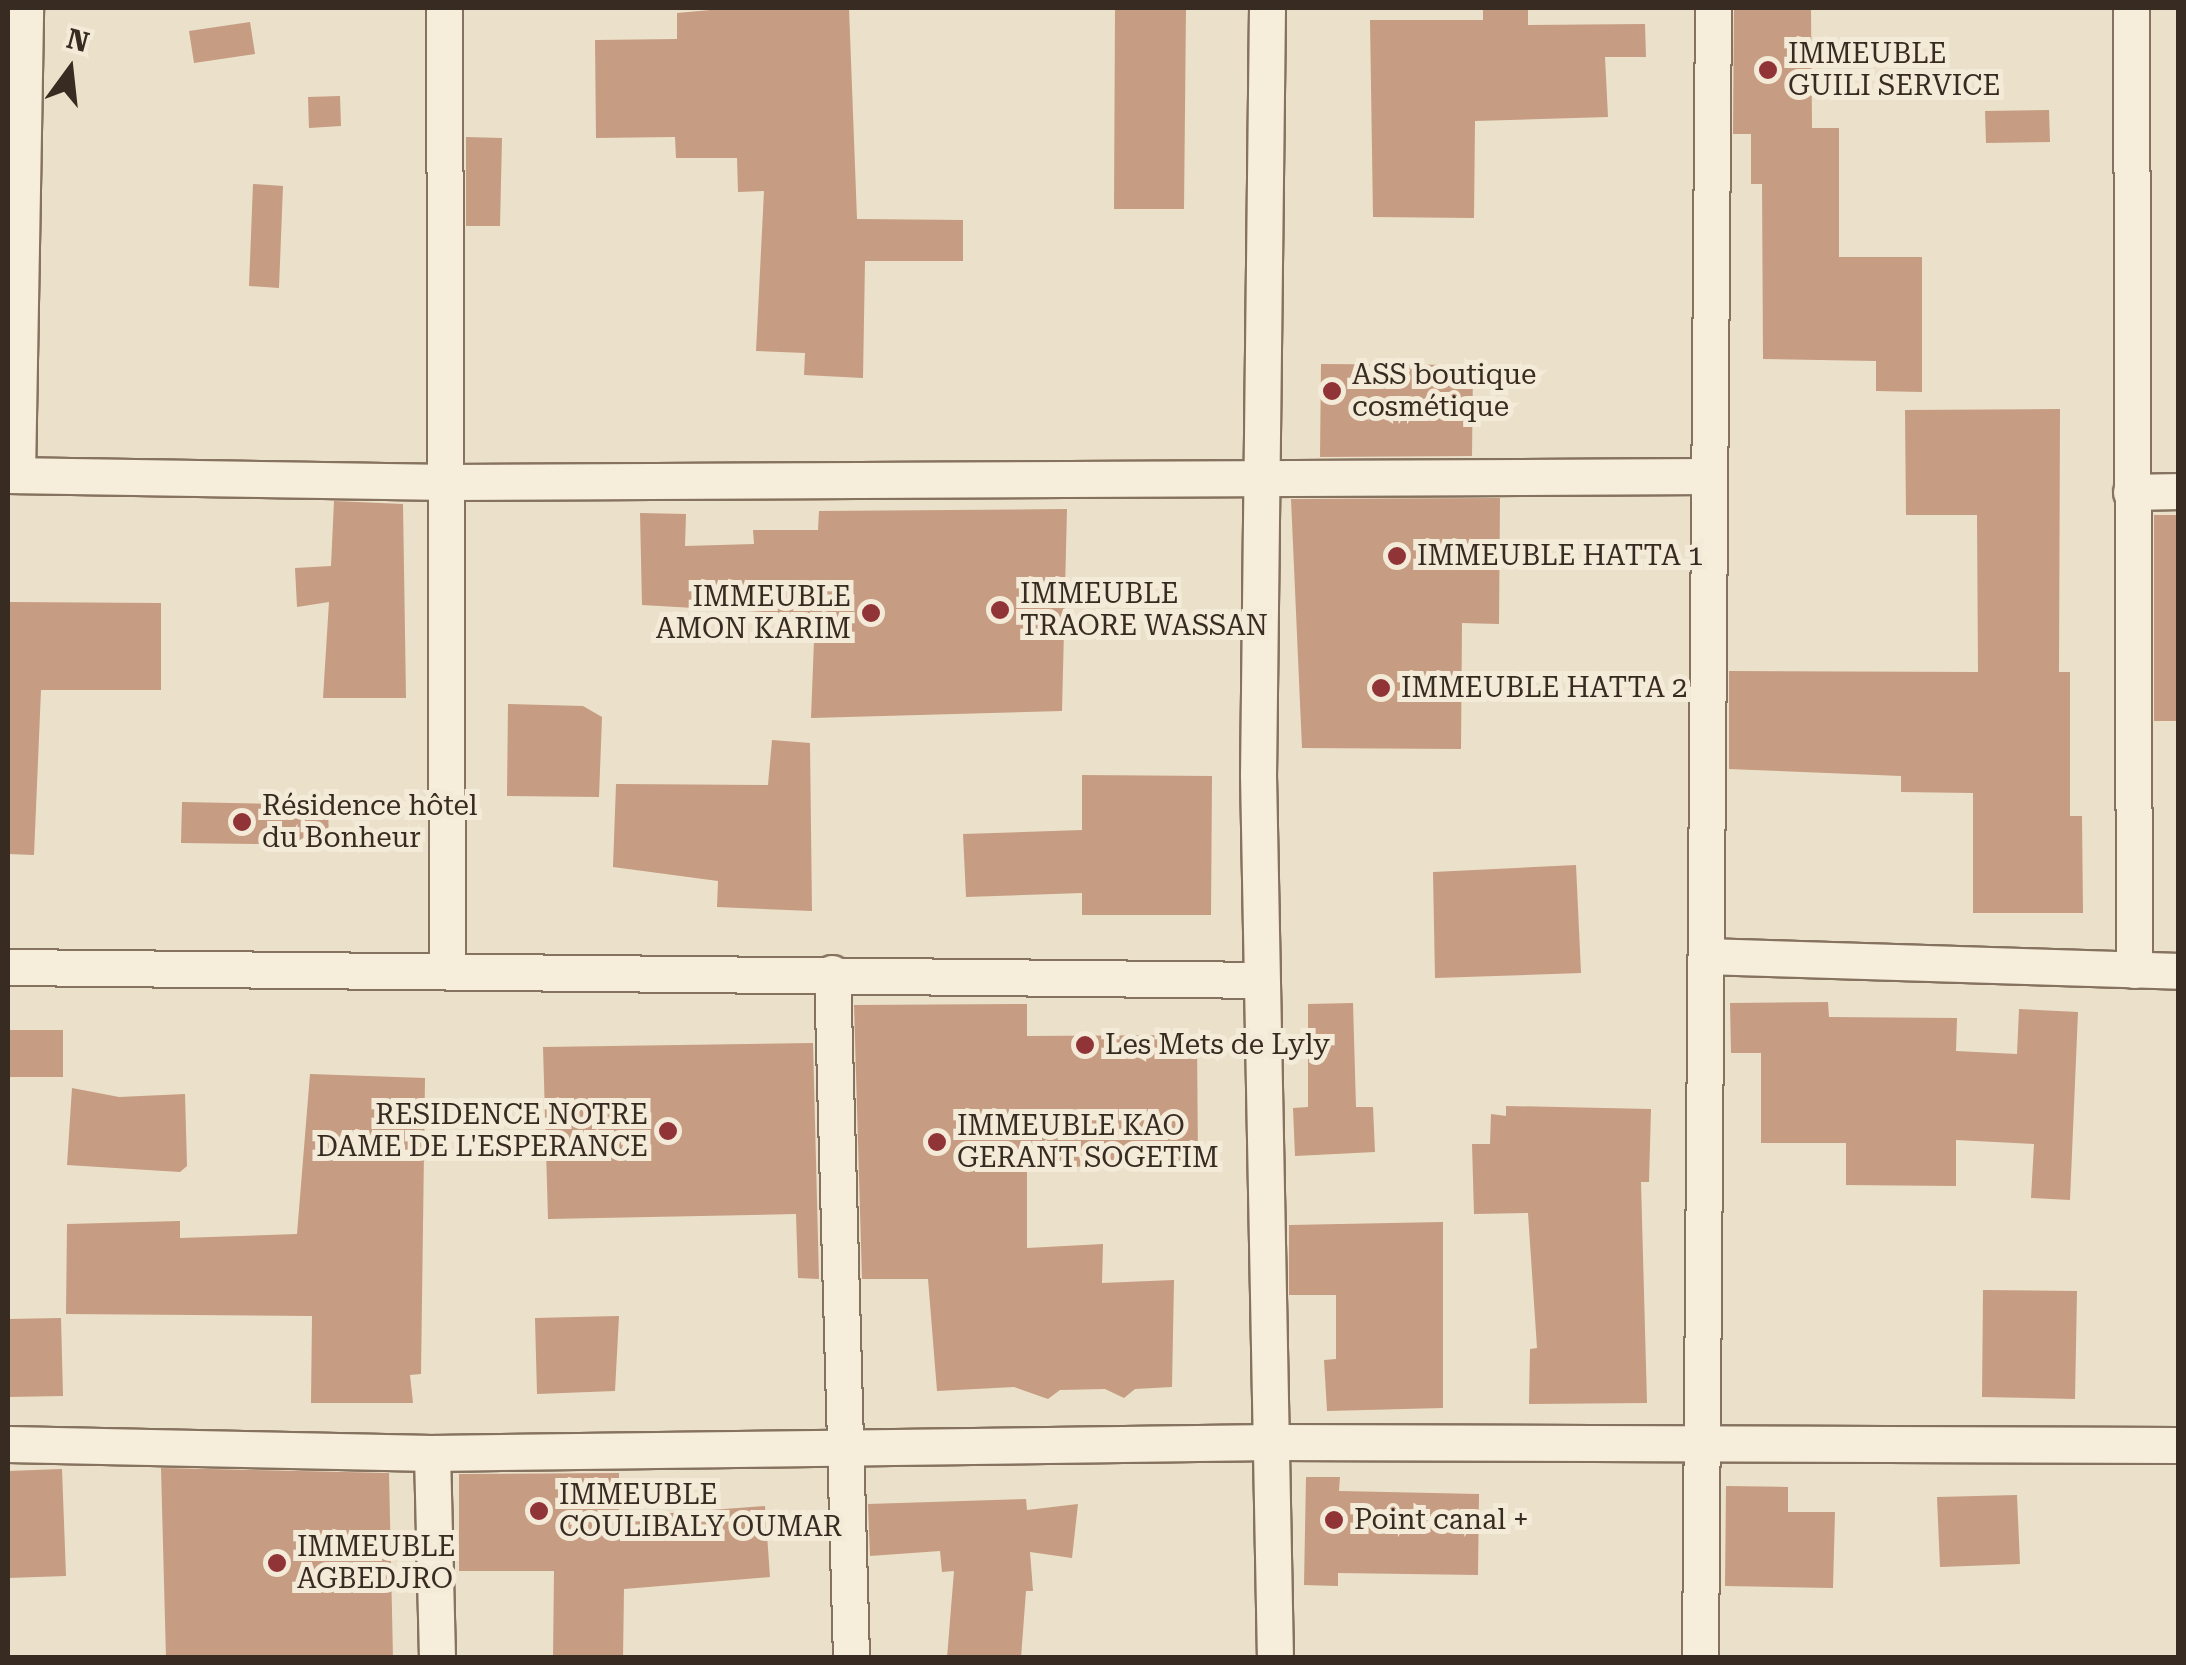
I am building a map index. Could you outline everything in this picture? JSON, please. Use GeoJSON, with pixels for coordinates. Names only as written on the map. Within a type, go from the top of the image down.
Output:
{"type":"FeatureCollection","features":[{"type":"Feature","properties":{"kind":"street"},"geometry":{"type":"LineString","coordinates":[[25,8],[12,475],[448,482],[1710,476]]}},
{"type":"Feature","properties":{"kind":"street"},"geometry":{"type":"LineString","coordinates":[[444,8],[447,970]]}},
{"type":"Feature","properties":{"kind":"street"},"geometry":{"type":"LineString","coordinates":[[1267,8],[1260,980],[1275,1658]]}},
{"type":"Feature","properties":{"kind":"street"},"geometry":{"type":"LineString","coordinates":[[1700,1658],[1713,8]]}},
{"type":"Feature","properties":{"kind":"street"},"geometry":{"type":"LineString","coordinates":[[2130,8],[2134,970]]}},
{"type":"Feature","properties":{"kind":"street"},"geometry":{"type":"LineString","coordinates":[[2131,492],[2178,491]]}},
{"type":"Feature","properties":{"kind":"street"},"geometry":{"type":"LineString","coordinates":[[1706,956],[2178,971]]}},
{"type":"Feature","properties":{"kind":"street"},"geometry":{"type":"LineString","coordinates":[[8,967],[1260,980]]}},
{"type":"Feature","properties":{"kind":"street"},"geometry":{"type":"LineString","coordinates":[[832,973],[851,1658]]}},
{"type":"Feature","properties":{"kind":"street"},"geometry":{"type":"LineString","coordinates":[[8,1444],[432,1453],[848,1452],[1273,1442],[2178,1445]]}},
{"type":"Feature","properties":{"kind":"street"},"geometry":{"type":"LineString","coordinates":[[432,1453],[438,1658]]}},
{"type":"Feature","properties":{"kind":"building"},"geometry":{"type":"Polygon","coordinates":[[[733,8],[849,8],[857,219],[963,220],[963,261],[865,261],[863,378],[804,375],[805,353],[756,351],[764,191],[738,192],[737,158],[676,158],[675,137],[596,138],[595,40],[677,39],[677,13],[733,8]]]}},
{"type":"Feature","properties":{"kind":"building"},"geometry":{"type":"Polygon","coordinates":[[[1115,8],[1186,8],[1184,209],[1114,209],[1115,8]]]}},
{"type":"Feature","properties":{"kind":"building"},"geometry":{"type":"Polygon","coordinates":[[[1483,8],[1528,8],[1528,25],[1645,24],[1646,57],[1605,57],[1608,117],[1475,121],[1474,218],[1373,217],[1370,20],[1483,20],[1483,8]]]}},
{"type":"Feature","properties":{"kind":"building"},"geometry":{"type":"Polygon","coordinates":[[[1734,8],[1811,8],[1812,128],[1839,128],[1839,257],[1922,257],[1922,392],[1876,391],[1876,361],[1763,359],[1762,184],[1751,184],[1751,134],[1733,134],[1734,8]]]}},
{"type":"Feature","properties":{"kind":"building"},"geometry":{"type":"Polygon","coordinates":[[[250,22],[255,54],[194,63],[189,31],[250,22]]]}},
{"type":"Feature","properties":{"kind":"building"},"geometry":{"type":"Polygon","coordinates":[[[340,96],[341,126],[309,128],[308,97],[340,96]]]}},
{"type":"Feature","properties":{"kind":"building"},"geometry":{"type":"Polygon","coordinates":[[[2049,110],[2050,142],[1986,143],[1985,111],[2049,110]]]}},
{"type":"Feature","properties":{"kind":"building"},"geometry":{"type":"Polygon","coordinates":[[[466,137],[502,138],[500,226],[466,226],[466,137]]]}},
{"type":"Feature","properties":{"kind":"building"},"geometry":{"type":"Polygon","coordinates":[[[253,184],[283,186],[279,288],[249,286],[253,184]]]}},
{"type":"Feature","properties":{"kind":"building"},"geometry":{"type":"Polygon","coordinates":[[[1321,364],[1473,365],[1472,456],[1320,457],[1321,364]]]}},
{"type":"Feature","properties":{"kind":"building"},"geometry":{"type":"Polygon","coordinates":[[[2060,409],[2059,672],[2070,672],[2070,816],[2082,816],[2083,913],[1973,913],[1973,793],[1901,792],[1901,776],[1729,769],[1729,671],[1978,672],[1977,515],[1906,515],[1905,410],[2060,409]]]}},
{"type":"Feature","properties":{"kind":"building"},"geometry":{"type":"Polygon","coordinates":[[[1500,498],[1499,624],[1462,623],[1461,749],[1302,748],[1291,499],[1500,498]]]}},
{"type":"Feature","properties":{"kind":"building"},"geometry":{"type":"Polygon","coordinates":[[[334,501],[403,504],[406,698],[323,698],[329,602],[297,607],[295,568],[331,566],[334,501]]]}},
{"type":"Feature","properties":{"kind":"building"},"geometry":{"type":"Polygon","coordinates":[[[1067,509],[1062,711],[811,718],[815,615],[642,605],[640,513],[686,514],[685,546],[754,544],[753,530],[818,530],[819,511],[1067,509]]]}},
{"type":"Feature","properties":{"kind":"building"},"geometry":{"type":"Polygon","coordinates":[[[2154,515],[2178,515],[2178,721],[2154,721],[2154,515]]]}},
{"type":"Feature","properties":{"kind":"building"},"geometry":{"type":"Polygon","coordinates":[[[8,602],[161,603],[161,690],[41,690],[34,855],[8,854],[8,602]]]}},
{"type":"Feature","properties":{"kind":"building"},"geometry":{"type":"Polygon","coordinates":[[[508,704],[583,706],[602,717],[599,797],[507,796],[508,704]]]}},
{"type":"Feature","properties":{"kind":"building"},"geometry":{"type":"Polygon","coordinates":[[[772,740],[810,743],[812,911],[717,907],[718,881],[613,867],[616,784],[768,785],[772,740]]]}},
{"type":"Feature","properties":{"kind":"building"},"geometry":{"type":"Polygon","coordinates":[[[1082,775],[1212,776],[1211,915],[1082,915],[1082,893],[966,897],[963,834],[1082,830],[1082,775]]]}},
{"type":"Feature","properties":{"kind":"building"},"geometry":{"type":"Polygon","coordinates":[[[182,802],[328,805],[329,845],[181,843],[182,802]]]}},
{"type":"Feature","properties":{"kind":"building"},"geometry":{"type":"Polygon","coordinates":[[[1576,865],[1581,973],[1435,978],[1433,872],[1576,865]]]}},
{"type":"Feature","properties":{"kind":"building"},"geometry":{"type":"Polygon","coordinates":[[[1828,1002],[1829,1017],[1957,1018],[1956,1051],[2017,1054],[2019,1009],[2078,1012],[2070,1200],[2031,1198],[2034,1144],[1956,1140],[1956,1186],[1846,1185],[1846,1143],[1761,1143],[1761,1053],[1731,1053],[1730,1003],[1828,1002]]]}},
{"type":"Feature","properties":{"kind":"building"},"geometry":{"type":"Polygon","coordinates":[[[1353,1003],[1356,1107],[1373,1107],[1375,1152],[1295,1156],[1293,1108],[1308,1107],[1308,1004],[1353,1003]]]}},
{"type":"Feature","properties":{"kind":"building"},"geometry":{"type":"Polygon","coordinates":[[[1027,1004],[1027,1036],[1197,1035],[1198,1166],[1027,1167],[1027,1248],[1103,1244],[1102,1283],[1174,1280],[1172,1387],[1135,1389],[1124,1398],[1105,1389],[1060,1390],[1048,1399],[1014,1387],[937,1391],[928,1279],[862,1279],[854,1005],[1027,1004]]]}},
{"type":"Feature","properties":{"kind":"building"},"geometry":{"type":"Polygon","coordinates":[[[8,1030],[63,1030],[63,1077],[8,1077],[8,1030]]]}},
{"type":"Feature","properties":{"kind":"building","name":"RESIDENCE NOTRE DAME DE L'ESPERANCE"},"geometry":{"type":"Polygon","coordinates":[[[813,1043],[819,1279],[798,1278],[796,1214],[548,1219],[543,1047],[813,1043]]]}},
{"type":"Feature","properties":{"kind":"building"},"geometry":{"type":"Polygon","coordinates":[[[310,1074],[425,1078],[421,1374],[410,1375],[413,1403],[311,1403],[312,1316],[66,1314],[67,1224],[180,1221],[180,1238],[297,1234],[310,1074]]]}},
{"type":"Feature","properties":{"kind":"building"},"geometry":{"type":"Polygon","coordinates":[[[72,1088],[119,1097],[185,1094],[187,1166],[180,1172],[67,1165],[72,1088]]]}},
{"type":"Feature","properties":{"kind":"building"},"geometry":{"type":"Polygon","coordinates":[[[1506,1106],[1651,1109],[1649,1182],[1641,1182],[1647,1403],[1529,1404],[1530,1349],[1537,1348],[1528,1213],[1474,1214],[1472,1144],[1490,1144],[1491,1114],[1506,1116],[1506,1106]]]}},
{"type":"Feature","properties":{"kind":"building"},"geometry":{"type":"Polygon","coordinates":[[[1443,1222],[1443,1408],[1327,1411],[1324,1360],[1336,1359],[1336,1295],[1289,1295],[1289,1225],[1443,1222]]]}},
{"type":"Feature","properties":{"kind":"building"},"geometry":{"type":"Polygon","coordinates":[[[1983,1290],[2077,1291],[2075,1399],[1982,1397],[1983,1290]]]}},
{"type":"Feature","properties":{"kind":"building"},"geometry":{"type":"Polygon","coordinates":[[[619,1316],[615,1391],[537,1394],[535,1318],[619,1316]]]}},
{"type":"Feature","properties":{"kind":"building"},"geometry":{"type":"Polygon","coordinates":[[[61,1318],[63,1396],[8,1397],[8,1319],[61,1318]]]}},
{"type":"Feature","properties":{"kind":"building","name":"IMMEUBLE AGBEDJRO"},"geometry":{"type":"Polygon","coordinates":[[[161,1468],[389,1473],[393,1658],[166,1658],[161,1468]]]}},
{"type":"Feature","properties":{"kind":"building"},"geometry":{"type":"Polygon","coordinates":[[[62,1469],[66,1576],[8,1578],[8,1471],[62,1469]]]}},
{"type":"Feature","properties":{"kind":"building"},"geometry":{"type":"Polygon","coordinates":[[[619,1473],[619,1517],[765,1506],[770,1577],[624,1589],[623,1658],[553,1658],[554,1571],[459,1571],[459,1474],[619,1473]]]}},
{"type":"Feature","properties":{"kind":"building"},"geometry":{"type":"Polygon","coordinates":[[[1306,1477],[1340,1477],[1339,1491],[1479,1494],[1478,1575],[1338,1573],[1338,1586],[1304,1585],[1306,1477]]]}},
{"type":"Feature","properties":{"kind":"building"},"geometry":{"type":"Polygon","coordinates":[[[1726,1486],[1788,1487],[1788,1512],[1835,1512],[1833,1588],[1725,1586],[1726,1486]]]}},
{"type":"Feature","properties":{"kind":"building"},"geometry":{"type":"Polygon","coordinates":[[[2017,1495],[2020,1564],[1940,1567],[1937,1497],[2017,1495]]]}},
{"type":"Feature","properties":{"kind":"building"},"geometry":{"type":"Polygon","coordinates":[[[1026,1499],[1027,1510],[1078,1504],[1072,1558],[1030,1552],[1033,1591],[1026,1591],[1021,1658],[947,1658],[954,1571],[942,1572],[940,1551],[870,1556],[868,1504],[1026,1499]]]}},
{"type":"Feature","properties":{"kind":"place","name":"IMMEUBLE GUILI SERVICE"},"geometry":{"type":"Point","coordinates":[1768,70]}},
{"type":"Feature","properties":{"kind":"place","name":"ASS boutique cosmétique"},"geometry":{"type":"Point","coordinates":[1332,391]}},
{"type":"Feature","properties":{"kind":"place","name":"IMMEUBLE HATTA 1"},"geometry":{"type":"Point","coordinates":[1397,556]}},
{"type":"Feature","properties":{"kind":"place","name":"IMMEUBLE TRAORE WASSAN"},"geometry":{"type":"Point","coordinates":[1000,610]}},
{"type":"Feature","properties":{"kind":"place","name":"IMMEUBLE AMON KARIM"},"geometry":{"type":"Point","coordinates":[871,613]}},
{"type":"Feature","properties":{"kind":"place","name":"IMMEUBLE HATTA 2"},"geometry":{"type":"Point","coordinates":[1381,688]}},
{"type":"Feature","properties":{"kind":"place","name":"Résidence hôtel du Bonheur"},"geometry":{"type":"Point","coordinates":[242,822]}},
{"type":"Feature","properties":{"kind":"place","name":"Les Mets de Lyly"},"geometry":{"type":"Point","coordinates":[1085,1045]}},
{"type":"Feature","properties":{"kind":"place","name":"RESIDENCE NOTRE DAME DE L'ESPERANCE"},"geometry":{"type":"Point","coordinates":[668,1131]}},
{"type":"Feature","properties":{"kind":"place","name":"IMMEUBLE KAO GERANT SOGETIM"},"geometry":{"type":"Point","coordinates":[937,1142]}},
{"type":"Feature","properties":{"kind":"place","name":"IMMEUBLE COULIBALY OUMAR"},"geometry":{"type":"Point","coordinates":[539,1511]}},
{"type":"Feature","properties":{"kind":"place","name":"Point canal +"},"geometry":{"type":"Point","coordinates":[1334,1520]}},
{"type":"Feature","properties":{"kind":"place","name":"IMMEUBLE AGBEDJRO"},"geometry":{"type":"Point","coordinates":[277,1563]}}]}
